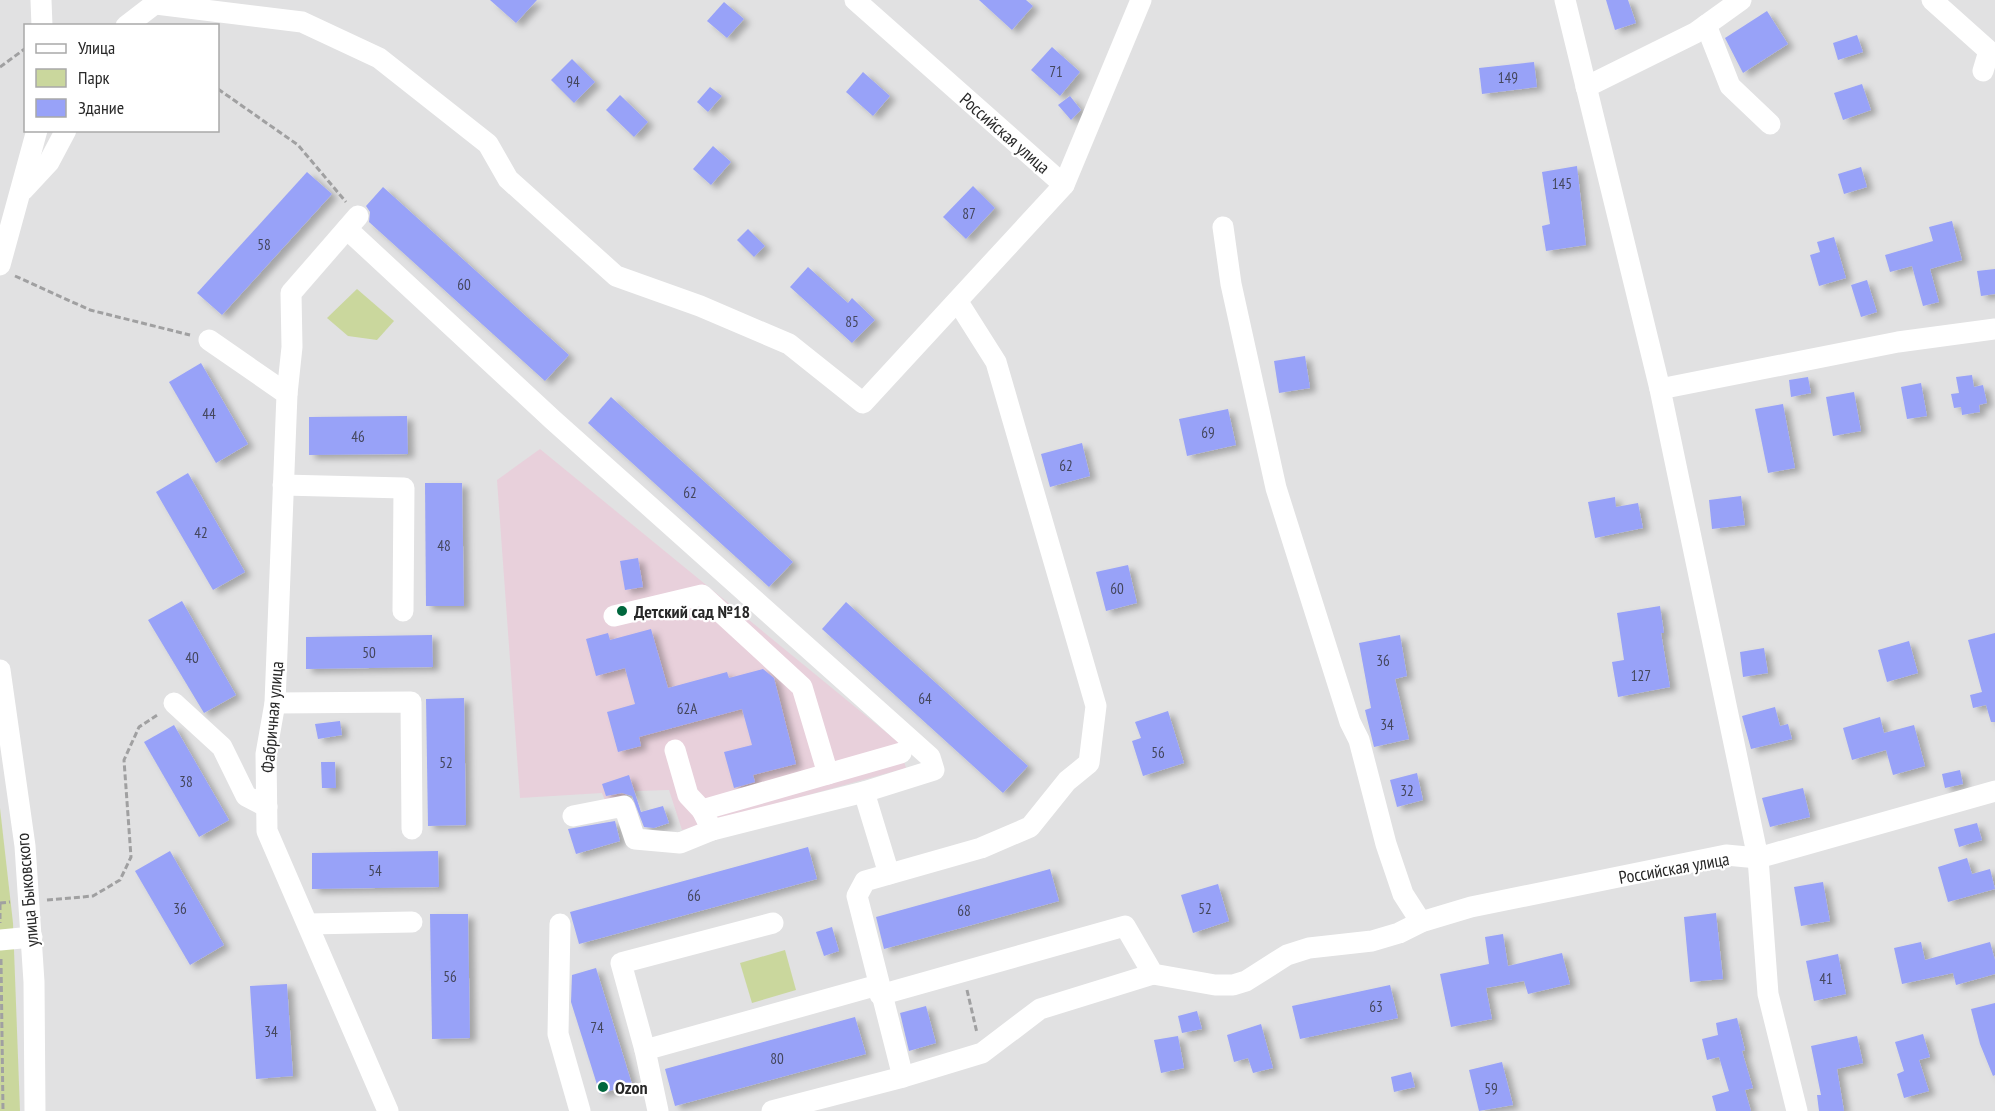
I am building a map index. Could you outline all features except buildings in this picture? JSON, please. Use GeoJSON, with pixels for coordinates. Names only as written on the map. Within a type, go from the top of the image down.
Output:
{"type":"FeatureCollection","features":[{"type":"Feature","properties":{"kind":"street"},"geometry":{"type":"LineString","coordinates":[[41,0],[42,24]]}},
{"type":"Feature","properties":{"kind":"street","name":"Российская улица"},"geometry":{"type":"LineString","coordinates":[[158,2],[302,22],[379,58],[488,144],[508,179],[616,276],[700,306],[789,344],[862,403],[958,302],[1064,184],[855,0]]}},
{"type":"Feature","properties":{"kind":"street"},"geometry":{"type":"LineString","coordinates":[[1064,184],[1141,0]]}},
{"type":"Feature","properties":{"kind":"street"},"geometry":{"type":"LineString","coordinates":[[1565,0],[1660,388],[1758,858],[1768,994],[1797,1111]]}},
{"type":"Feature","properties":{"kind":"street"},"geometry":{"type":"LineString","coordinates":[[1586,87],[1706,25],[1741,0]]}},
{"type":"Feature","properties":{"kind":"street"},"geometry":{"type":"LineString","coordinates":[[1932,0],[1989,51],[1983,71]]}},
{"type":"Feature","properties":{"kind":"street"},"geometry":{"type":"LineString","coordinates":[[129,24],[158,2]]}},
{"type":"Feature","properties":{"kind":"street"},"geometry":{"type":"LineString","coordinates":[[1706,25],[1730,86],[1770,124]]}},
{"type":"Feature","properties":{"kind":"street"},"geometry":{"type":"LineString","coordinates":[[5,269],[20,193],[36,132]]}},
{"type":"Feature","properties":{"kind":"street"},"geometry":{"type":"LineString","coordinates":[[20,193],[49,162],[65,132]]}},
{"type":"Feature","properties":{"kind":"street"},"geometry":{"type":"LineString","coordinates":[[353,223],[553,420],[930,757],[934,770],[864,792],[712,830],[680,843],[635,839],[624,806],[573,816]]}},
{"type":"Feature","properties":{"kind":"street","name":"Фабричная улица"},"geometry":{"type":"LineString","coordinates":[[353,223],[291,293],[292,347],[287,394],[275,703],[266,754],[267,831],[388,1111]]}},
{"type":"Feature","properties":{"kind":"street"},"geometry":{"type":"LineString","coordinates":[[1223,227],[1231,284],[1276,488],[1350,722],[1359,740],[1389,854],[1403,894],[1421,922]]}},
{"type":"Feature","properties":{"kind":"street"},"geometry":{"type":"LineString","coordinates":[[903,1077],[856,896],[865,881],[981,848],[1030,827],[1067,780],[1089,763],[1096,706],[996,362],[958,302]]}},
{"type":"Feature","properties":{"kind":"street"},"geometry":{"type":"LineString","coordinates":[[1660,388],[1898,342],[1995,329]]}},
{"type":"Feature","properties":{"kind":"street"},"geometry":{"type":"LineString","coordinates":[[209,340],[287,394]]}},
{"type":"Feature","properties":{"kind":"street"},"geometry":{"type":"LineString","coordinates":[[284,485],[404,488],[403,611]]}},
{"type":"Feature","properties":{"kind":"street"},"geometry":{"type":"LineString","coordinates":[[614,616],[702,595],[802,687],[828,774]]}},
{"type":"Feature","properties":{"kind":"street","name":"улица Быковского"},"geometry":{"type":"LineString","coordinates":[[0,670],[25,846],[32,937],[35,1111]]}},
{"type":"Feature","properties":{"kind":"street"},"geometry":{"type":"LineString","coordinates":[[275,703],[411,702],[412,829]]}},
{"type":"Feature","properties":{"kind":"street"},"geometry":{"type":"LineString","coordinates":[[174,703],[222,747],[246,796],[267,807]]}},
{"type":"Feature","properties":{"kind":"street"},"geometry":{"type":"LineString","coordinates":[[675,750],[688,795],[702,810],[712,830]]}},
{"type":"Feature","properties":{"kind":"street"},"geometry":{"type":"LineString","coordinates":[[702,810],[901,753]]}},
{"type":"Feature","properties":{"kind":"street","name":"Российская улица"},"geometry":{"type":"LineString","coordinates":[[1153,974],[1215,985],[1233,985],[1246,981],[1287,955],[1309,948],[1372,941],[1399,933],[1421,922],[1471,908],[1726,855],[1758,858],[1995,791]]}},
{"type":"Feature","properties":{"kind":"street"},"geometry":{"type":"LineString","coordinates":[[864,792],[889,874]]}},
{"type":"Feature","properties":{"kind":"street"},"geometry":{"type":"LineString","coordinates":[[308,924],[412,922]]}},
{"type":"Feature","properties":{"kind":"street"},"geometry":{"type":"LineString","coordinates":[[658,1111],[645,1050],[621,963],[772,923]]}},
{"type":"Feature","properties":{"kind":"street"},"geometry":{"type":"LineString","coordinates":[[560,924],[558,1034],[580,1111]]}},
{"type":"Feature","properties":{"kind":"street"},"geometry":{"type":"LineString","coordinates":[[645,1050],[962,970],[1125,926],[1153,974],[1040,1009],[982,1053],[903,1077],[772,1111]]}},
{"type":"Feature","properties":{"kind":"street"},"geometry":{"type":"LineString","coordinates":[[0,940],[32,937]]}},
{"type":"Feature","properties":{"kind":"path"},"geometry":{"type":"LineString","coordinates":[[0,67],[24,49]]}},
{"type":"Feature","properties":{"kind":"path"},"geometry":{"type":"LineString","coordinates":[[219,90],[298,145],[353,223]]}},
{"type":"Feature","properties":{"kind":"path"},"geometry":{"type":"LineString","coordinates":[[5,269],[90,310],[209,340]]}},
{"type":"Feature","properties":{"kind":"path"},"geometry":{"type":"LineString","coordinates":[[45,900],[93,896],[120,880],[131,857],[124,760],[139,727],[174,703]]}},
{"type":"Feature","properties":{"kind":"path"},"geometry":{"type":"LineString","coordinates":[[0,904],[3,1111]]}},
{"type":"Feature","properties":{"kind":"path"},"geometry":{"type":"LineString","coordinates":[[962,970],[982,1053]]}},
{"type":"Feature","properties":{"kind":"shaded area","name":"Детский сад №18"},"geometry":{"type":"Polygon","coordinates":[[[540,449],[898,742],[906,768],[682,830],[669,790],[637,791],[606,803],[602,793],[520,798],[497,480],[540,449]]]}},
{"type":"Feature","properties":{"kind":"green space"},"geometry":{"type":"Polygon","coordinates":[[[357,289],[394,321],[377,340],[348,336],[327,318],[357,289]]]}},
{"type":"Feature","properties":{"kind":"green space"},"geometry":{"type":"Polygon","coordinates":[[[0,808],[13,923],[20,1111],[0,1111],[0,808]]]}},
{"type":"Feature","properties":{"kind":"green space"},"geometry":{"type":"Polygon","coordinates":[[[785,950],[796,990],[752,1003],[740,963],[785,950]]]}},
{"type":"Feature","properties":{"kind":"place","name":"Детский сад №18"},"geometry":{"type":"Point","coordinates":[622,611]}},
{"type":"Feature","properties":{"kind":"place","name":"Ozon"},"geometry":{"type":"Point","coordinates":[603,1087]}}]}
